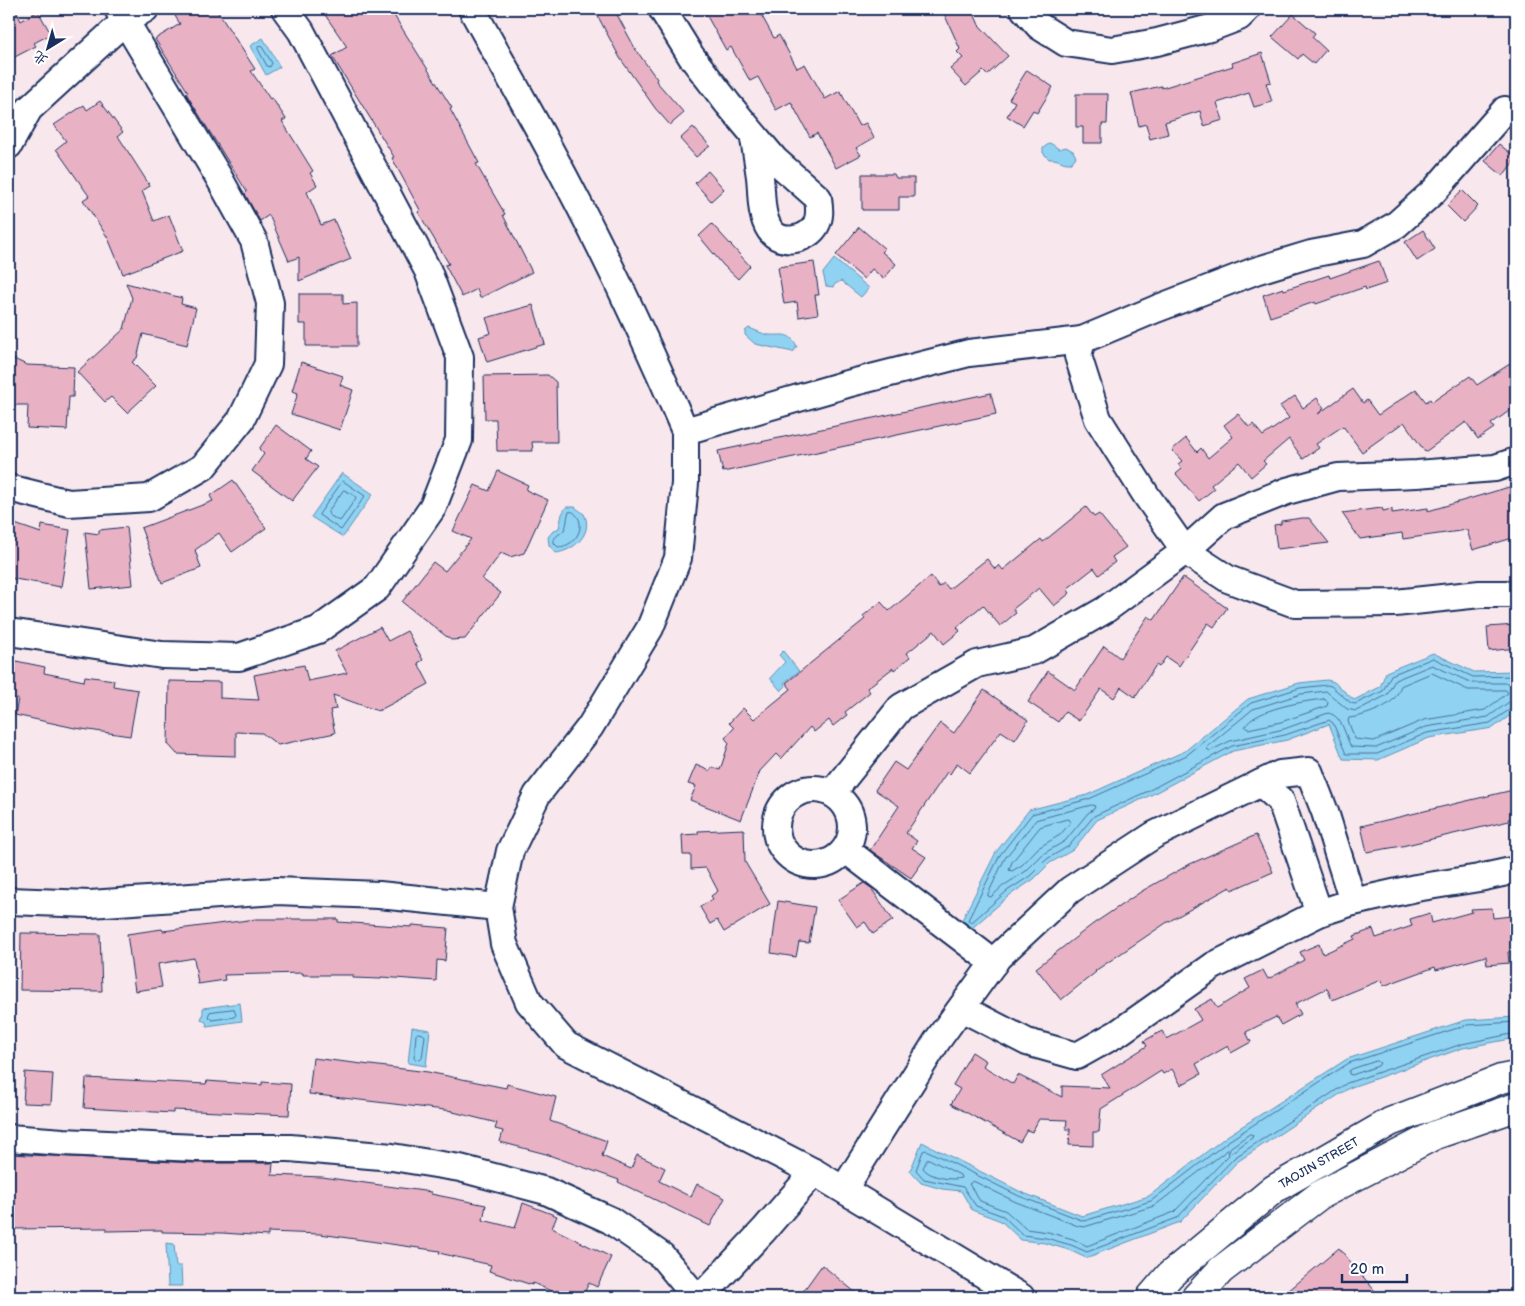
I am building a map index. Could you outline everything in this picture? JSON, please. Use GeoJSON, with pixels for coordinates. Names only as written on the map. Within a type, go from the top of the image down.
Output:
{"type":"FeatureCollection","features":[{"type":"Feature","properties":{"kind":"street"},"geometry":{"type":"LineString","coordinates":[[9,632],[162,655],[239,658],[318,630],[377,588],[433,507],[459,440],[460,357],[428,271],[301,31],[285,9]]}},
{"type":"Feature","properties":{"kind":"street"},"geometry":{"type":"LineString","coordinates":[[472,9],[549,148],[607,261],[653,357],[685,432],[685,482],[678,558],[650,628],[590,727],[537,795],[510,851],[498,907],[504,944],[529,1002],[566,1045],[814,1172],[1021,1297]]}},
{"type":"Feature","properties":{"kind":"street"},"geometry":{"type":"LineString","coordinates":[[662,9],[691,56],[754,134]]}},
{"type":"Feature","properties":{"kind":"street"},"geometry":{"type":"LineString","coordinates":[[1024,9],[1038,26],[1066,43],[1112,50],[1158,42],[1210,28],[1239,17],[1247,9]]}},
{"type":"Feature","properties":{"kind":"street"},"geometry":{"type":"LineString","coordinates":[[9,488],[69,503],[149,498],[203,468],[241,420],[268,364],[270,303],[254,241],[129,13],[29,109],[11,133]]}},
{"type":"Feature","properties":{"kind":"street"},"geometry":{"type":"LineString","coordinates":[[685,432],[846,384],[969,353],[1082,340],[1156,309],[1255,272],[1311,254],[1363,244],[1396,225],[1434,191],[1505,110]]}},
{"type":"Feature","properties":{"kind":"street"},"geometry":{"type":"LineString","coordinates":[[1082,340],[1078,356],[1098,419],[1146,495],[1185,551],[1228,579],[1295,604],[1395,603],[1480,594],[1516,594]]}},
{"type":"Feature","properties":{"kind":"street"},"geometry":{"type":"LineString","coordinates":[[832,793],[902,707],[977,664],[1034,651],[1105,610],[1185,551],[1224,516],[1287,491],[1338,477],[1496,468],[1516,461]]}},
{"type":"Feature","properties":{"kind":"street"},"geometry":{"type":"LineString","coordinates":[[844,1190],[937,1041],[998,958],[1070,890],[1154,835],[1280,774],[1309,771],[1325,812],[1353,902]]}},
{"type":"Feature","properties":{"kind":"street"},"geometry":{"type":"LineString","coordinates":[[1261,783],[1281,801],[1319,913]]}},
{"type":"Feature","properties":{"kind":"street"},"geometry":{"type":"LineString","coordinates":[[819,789],[832,793],[842,801],[850,812],[853,825],[851,838],[846,850],[837,859],[826,864],[814,866],[801,864],[786,853],[777,837],[776,825],[778,813],[785,802],[794,794],[806,790],[819,789]]}},
{"type":"Feature","properties":{"kind":"street"},"geometry":{"type":"LineString","coordinates":[[846,850],[994,963]]}},
{"type":"Feature","properties":{"kind":"street"},"geometry":{"type":"LineString","coordinates":[[961,1008],[1027,1042],[1077,1056],[1118,1033],[1213,966],[1319,913],[1353,902],[1416,888],[1516,870]]}},
{"type":"Feature","properties":{"kind":"street"},"geometry":{"type":"LineString","coordinates":[[9,901],[90,904],[276,891],[379,895],[498,907]]}},
{"type":"Feature","properties":{"kind":"street","name":"TAOJIN STREET"},"geometry":{"type":"LineString","coordinates":[[1151,1297],[1170,1275],[1274,1189],[1390,1122],[1501,1079],[1516,1076]]}},
{"type":"Feature","properties":{"kind":"street"},"geometry":{"type":"LineString","coordinates":[[1196,1297],[1221,1270],[1320,1195],[1435,1135],[1516,1107]]}},
{"type":"Feature","properties":{"kind":"street"},"geometry":{"type":"LineString","coordinates":[[9,1138],[196,1148],[290,1148],[392,1157],[460,1168],[546,1191],[610,1220],[662,1256],[696,1297]]}},
{"type":"Feature","properties":{"kind":"street"},"geometry":{"type":"LineString","coordinates":[[701,1297],[764,1230],[814,1172]]}},
{"type":"Feature","properties":{"kind":"water"},"geometry":{"type":"Polygon","coordinates":[[[263,38],[280,67],[266,75],[250,46],[263,38]]]}},
{"type":"Feature","properties":{"kind":"water"},"geometry":{"type":"Polygon","coordinates":[[[1050,143],[1059,149],[1066,147],[1073,151],[1076,157],[1071,163],[1049,159],[1043,153],[1043,148],[1050,143]]]}},
{"type":"Feature","properties":{"kind":"water"},"geometry":{"type":"Polygon","coordinates":[[[834,259],[869,288],[861,297],[841,281],[833,287],[826,286],[823,273],[834,259]]]}},
{"type":"Feature","properties":{"kind":"water"},"geometry":{"type":"Polygon","coordinates":[[[749,328],[766,334],[788,336],[797,346],[793,352],[755,344],[745,335],[745,331],[749,328]]]}},
{"type":"Feature","properties":{"kind":"water"},"geometry":{"type":"Polygon","coordinates":[[[342,473],[373,494],[343,537],[311,517],[342,473]]]}},
{"type":"Feature","properties":{"kind":"water"},"geometry":{"type":"Polygon","coordinates":[[[566,507],[575,507],[584,514],[586,528],[584,534],[575,545],[563,552],[556,553],[549,545],[548,537],[559,528],[562,514],[566,507]]]}},
{"type":"Feature","properties":{"kind":"water"},"geometry":{"type":"Polygon","coordinates":[[[783,651],[799,671],[784,683],[786,686],[781,691],[770,678],[785,662],[779,655],[783,651]]]}},
{"type":"Feature","properties":{"kind":"water"},"geometry":{"type":"Polygon","coordinates":[[[1433,653],[1474,672],[1516,671],[1516,711],[1493,728],[1429,738],[1378,760],[1343,759],[1329,724],[1287,740],[1233,751],[1151,795],[1097,820],[1073,850],[1050,863],[1034,879],[1010,895],[971,929],[961,922],[996,852],[1029,810],[1087,795],[1185,751],[1248,699],[1299,683],[1327,680],[1334,682],[1354,700],[1380,687],[1386,672],[1433,653]]]}},
{"type":"Feature","properties":{"kind":"water"},"geometry":{"type":"Polygon","coordinates":[[[240,1003],[242,1021],[207,1026],[206,1022],[201,1020],[203,1008],[240,1003]]]}},
{"type":"Feature","properties":{"kind":"water"},"geometry":{"type":"Polygon","coordinates":[[[1516,1017],[1516,1038],[1463,1048],[1349,1088],[1237,1162],[1180,1222],[1086,1258],[1069,1250],[1045,1243],[1021,1240],[1001,1221],[972,1210],[961,1191],[942,1189],[921,1183],[910,1171],[922,1142],[1021,1192],[1082,1216],[1149,1196],[1227,1136],[1347,1059],[1466,1020],[1516,1017]]]}},
{"type":"Feature","properties":{"kind":"water"},"geometry":{"type":"Polygon","coordinates":[[[412,1027],[430,1030],[426,1066],[408,1063],[412,1027]]]}},
{"type":"Feature","properties":{"kind":"water"},"geometry":{"type":"Polygon","coordinates":[[[166,1243],[174,1244],[176,1266],[181,1266],[182,1286],[168,1286],[166,1243]]]}},
{"type":"Feature","properties":{"kind":"building"},"geometry":{"type":"Polygon","coordinates":[[[9,9],[15,9],[21,21],[38,11],[51,34],[34,43],[36,46],[9,60],[9,9]]]}},
{"type":"Feature","properties":{"kind":"building"},"geometry":{"type":"Polygon","coordinates":[[[187,9],[216,9],[255,69],[251,71],[286,119],[282,121],[313,171],[310,173],[317,185],[307,192],[321,225],[334,220],[351,259],[299,281],[299,257],[289,261],[269,215],[260,221],[245,194],[247,192],[155,39],[180,24],[175,16],[187,9]]]}},
{"type":"Feature","properties":{"kind":"building"},"geometry":{"type":"Polygon","coordinates":[[[321,9],[390,9],[452,108],[450,109],[479,163],[476,164],[505,214],[503,215],[532,272],[480,298],[477,289],[462,297],[445,265],[449,264],[418,212],[420,210],[392,158],[394,157],[332,56],[347,47],[321,9]]]}},
{"type":"Feature","properties":{"kind":"building"},"geometry":{"type":"Polygon","coordinates":[[[594,9],[614,9],[636,50],[657,79],[656,81],[684,113],[670,125],[655,108],[620,58],[594,9]]]}},
{"type":"Feature","properties":{"kind":"building"},"geometry":{"type":"Polygon","coordinates":[[[703,9],[758,9],[774,38],[779,35],[797,68],[805,64],[825,99],[840,91],[859,126],[866,123],[874,138],[856,148],[861,155],[836,168],[817,133],[810,137],[791,102],[776,110],[758,77],[750,81],[731,47],[726,50],[703,9]]]}},
{"type":"Feature","properties":{"kind":"building"},"geometry":{"type":"Polygon","coordinates":[[[942,9],[972,9],[979,25],[1008,56],[987,75],[983,71],[966,86],[950,69],[963,58],[957,52],[960,49],[942,9]]]}},
{"type":"Feature","properties":{"kind":"building"},"geometry":{"type":"Polygon","coordinates":[[[1293,14],[1315,33],[1312,37],[1326,50],[1314,64],[1302,54],[1298,59],[1272,37],[1293,14]]]}},
{"type":"Feature","properties":{"kind":"building"},"geometry":{"type":"Polygon","coordinates":[[[1262,53],[1271,82],[1266,83],[1272,102],[1254,107],[1249,93],[1217,103],[1223,120],[1204,126],[1200,111],[1165,122],[1168,134],[1150,139],[1146,124],[1139,126],[1131,93],[1161,86],[1162,88],[1233,66],[1232,63],[1262,53]]]}},
{"type":"Feature","properties":{"kind":"building"},"geometry":{"type":"Polygon","coordinates":[[[1027,70],[1053,87],[1037,113],[1033,110],[1023,126],[1007,116],[1015,102],[1009,99],[1027,70]]]}},
{"type":"Feature","properties":{"kind":"building"},"geometry":{"type":"Polygon","coordinates":[[[1076,94],[1108,94],[1107,124],[1102,124],[1102,143],[1083,143],[1083,127],[1076,127],[1076,94]]]}},
{"type":"Feature","properties":{"kind":"building"},"geometry":{"type":"Polygon","coordinates":[[[100,101],[123,132],[118,136],[150,186],[142,191],[154,221],[169,215],[183,251],[123,274],[108,238],[83,200],[89,196],[56,149],[66,141],[54,125],[84,105],[87,110],[100,101]]]}},
{"type":"Feature","properties":{"kind":"building"},"geometry":{"type":"Polygon","coordinates":[[[693,127],[710,146],[696,157],[680,139],[693,127]]]}},
{"type":"Feature","properties":{"kind":"building"},"geometry":{"type":"Polygon","coordinates":[[[1499,144],[1516,158],[1503,176],[1485,161],[1499,144]]]}},
{"type":"Feature","properties":{"kind":"building"},"geometry":{"type":"Polygon","coordinates":[[[708,171],[724,189],[711,201],[695,183],[708,171]]]}},
{"type":"Feature","properties":{"kind":"building"},"geometry":{"type":"Polygon","coordinates":[[[862,174],[894,174],[896,178],[914,178],[914,197],[899,197],[899,210],[862,210],[862,174]]]}},
{"type":"Feature","properties":{"kind":"building"},"geometry":{"type":"Polygon","coordinates":[[[1462,190],[1478,206],[1463,222],[1447,206],[1462,190]]]}},
{"type":"Feature","properties":{"kind":"building"},"geometry":{"type":"Polygon","coordinates":[[[712,224],[750,266],[738,279],[723,265],[699,236],[712,224]]]}},
{"type":"Feature","properties":{"kind":"building"},"geometry":{"type":"Polygon","coordinates":[[[859,227],[885,249],[882,252],[896,264],[884,279],[872,269],[864,279],[836,255],[859,227]]]}},
{"type":"Feature","properties":{"kind":"building"},"geometry":{"type":"Polygon","coordinates":[[[1423,230],[1435,249],[1417,261],[1405,242],[1423,230]]]}},
{"type":"Feature","properties":{"kind":"building"},"geometry":{"type":"Polygon","coordinates":[[[1379,261],[1387,283],[1366,290],[1365,287],[1270,317],[1263,295],[1329,275],[1330,278],[1379,261]]]}},
{"type":"Feature","properties":{"kind":"building"},"geometry":{"type":"Polygon","coordinates":[[[814,262],[819,295],[815,295],[818,314],[799,317],[797,302],[784,304],[778,267],[814,262]]]}},
{"type":"Feature","properties":{"kind":"building"},"geometry":{"type":"Polygon","coordinates":[[[126,283],[182,298],[181,304],[196,308],[187,345],[143,334],[137,358],[132,362],[156,386],[127,413],[111,397],[105,402],[77,372],[124,329],[132,298],[126,283]]]}},
{"type":"Feature","properties":{"kind":"building"},"geometry":{"type":"Polygon","coordinates":[[[299,294],[343,294],[343,304],[357,303],[357,346],[306,346],[306,324],[299,324],[299,294]]]}},
{"type":"Feature","properties":{"kind":"building"},"geometry":{"type":"Polygon","coordinates":[[[533,305],[545,344],[487,362],[479,337],[491,333],[486,318],[533,305]]]}},
{"type":"Feature","properties":{"kind":"building"},"geometry":{"type":"Polygon","coordinates":[[[9,357],[27,365],[74,367],[73,397],[69,397],[67,430],[27,428],[28,405],[9,405],[9,357]]]}},
{"type":"Feature","properties":{"kind":"building"},"geometry":{"type":"Polygon","coordinates":[[[1516,360],[1516,406],[1491,424],[1494,428],[1478,439],[1466,422],[1425,452],[1404,422],[1362,452],[1343,426],[1316,444],[1319,448],[1303,459],[1289,439],[1263,461],[1266,464],[1251,477],[1239,462],[1211,485],[1214,489],[1199,501],[1176,474],[1182,469],[1178,464],[1182,461],[1172,450],[1186,438],[1197,452],[1201,448],[1208,458],[1233,437],[1224,425],[1238,414],[1249,427],[1253,424],[1263,436],[1289,418],[1280,406],[1295,396],[1303,408],[1317,398],[1324,408],[1318,414],[1353,389],[1363,403],[1367,400],[1378,415],[1416,389],[1426,402],[1430,399],[1432,402],[1470,376],[1477,385],[1516,360]]]}},
{"type":"Feature","properties":{"kind":"building"},"geometry":{"type":"Polygon","coordinates":[[[301,362],[343,376],[340,385],[353,390],[340,430],[291,414],[298,393],[292,391],[301,362]]]}},
{"type":"Feature","properties":{"kind":"building"},"geometry":{"type":"Polygon","coordinates":[[[548,375],[556,382],[557,442],[532,442],[533,451],[497,451],[496,419],[485,419],[484,376],[548,375]]]}},
{"type":"Feature","properties":{"kind":"building"},"geometry":{"type":"Polygon","coordinates":[[[991,393],[996,414],[723,472],[718,451],[991,393]]]}},
{"type":"Feature","properties":{"kind":"building"},"geometry":{"type":"Polygon","coordinates":[[[276,425],[311,451],[306,459],[318,467],[292,501],[252,471],[264,454],[259,449],[276,425]]]}},
{"type":"Feature","properties":{"kind":"building"},"geometry":{"type":"Polygon","coordinates":[[[498,471],[528,485],[526,490],[548,500],[524,553],[510,557],[501,553],[482,579],[501,593],[465,639],[451,640],[402,602],[433,562],[445,571],[471,539],[453,531],[475,485],[489,491],[498,471]]]}},
{"type":"Feature","properties":{"kind":"building"},"geometry":{"type":"Polygon","coordinates":[[[233,480],[266,528],[232,552],[219,533],[195,550],[201,568],[162,583],[141,528],[213,501],[210,496],[233,480]]]}},
{"type":"Feature","properties":{"kind":"building"},"geometry":{"type":"Polygon","coordinates":[[[1516,485],[1516,537],[1473,550],[1467,530],[1403,539],[1402,533],[1360,539],[1342,513],[1382,508],[1383,511],[1392,509],[1392,513],[1428,508],[1428,511],[1516,485]]]}},
{"type":"Feature","properties":{"kind":"building"},"geometry":{"type":"Polygon","coordinates":[[[1086,507],[1094,517],[1099,514],[1126,547],[1112,557],[1115,562],[1099,575],[1094,568],[1067,589],[1070,593],[1054,606],[1039,588],[1013,609],[1016,613],[1000,626],[983,605],[957,627],[960,631],[944,644],[934,631],[907,653],[910,657],[867,688],[870,692],[845,712],[847,715],[833,726],[829,720],[814,732],[810,727],[781,759],[776,754],[760,771],[741,820],[690,800],[696,786],[688,784],[696,765],[710,771],[712,767],[720,770],[729,743],[725,738],[734,728],[729,723],[743,708],[754,719],[791,689],[786,683],[865,619],[863,616],[881,602],[889,611],[931,576],[939,587],[944,583],[949,589],[987,559],[995,569],[999,565],[1003,570],[1041,539],[1043,542],[1086,507]]]}},
{"type":"Feature","properties":{"kind":"building"},"geometry":{"type":"Polygon","coordinates":[[[1309,518],[1329,543],[1277,549],[1274,525],[1281,524],[1281,521],[1309,518]]]}},
{"type":"Feature","properties":{"kind":"building"},"geometry":{"type":"Polygon","coordinates":[[[9,522],[41,533],[42,525],[70,530],[61,587],[9,578],[9,522]]]}},
{"type":"Feature","properties":{"kind":"building"},"geometry":{"type":"Polygon","coordinates":[[[127,527],[133,585],[91,589],[85,532],[99,534],[99,530],[127,527]]]}},
{"type":"Feature","properties":{"kind":"building"},"geometry":{"type":"Polygon","coordinates":[[[1183,577],[1227,608],[1214,627],[1208,623],[1179,666],[1166,657],[1159,667],[1156,665],[1135,697],[1121,687],[1114,698],[1101,689],[1079,721],[1065,712],[1058,722],[1028,702],[1048,671],[1075,690],[1104,646],[1120,658],[1148,616],[1154,620],[1183,577]]]}},
{"type":"Feature","properties":{"kind":"building"},"geometry":{"type":"Polygon","coordinates":[[[1516,625],[1516,648],[1489,651],[1487,627],[1516,625]]]}},
{"type":"Feature","properties":{"kind":"building"},"geometry":{"type":"Polygon","coordinates":[[[380,627],[388,641],[407,631],[423,660],[418,663],[429,684],[378,711],[333,695],[336,709],[330,710],[335,733],[278,745],[262,733],[236,732],[236,756],[177,754],[168,744],[169,681],[220,682],[220,698],[259,700],[254,675],[304,665],[308,681],[347,673],[335,651],[380,627]]]}},
{"type":"Feature","properties":{"kind":"building"},"geometry":{"type":"Polygon","coordinates":[[[16,661],[45,667],[44,673],[84,681],[85,676],[114,680],[113,686],[138,690],[130,736],[75,728],[15,715],[18,699],[9,697],[16,661]]]}},
{"type":"Feature","properties":{"kind":"building"},"geometry":{"type":"Polygon","coordinates":[[[984,690],[1028,720],[1015,740],[1001,731],[970,773],[957,763],[950,774],[947,772],[906,833],[917,841],[912,848],[926,857],[911,878],[870,850],[899,806],[875,790],[894,762],[906,770],[940,723],[954,733],[984,690]]]}},
{"type":"Feature","properties":{"kind":"building"},"geometry":{"type":"Polygon","coordinates":[[[1513,790],[1516,817],[1508,819],[1509,821],[1402,846],[1367,852],[1361,826],[1513,790]]]}},
{"type":"Feature","properties":{"kind":"building"},"geometry":{"type":"Polygon","coordinates":[[[744,829],[745,862],[770,904],[724,932],[717,920],[710,924],[700,907],[713,899],[711,896],[718,891],[706,868],[691,869],[691,855],[683,855],[682,835],[698,834],[698,831],[744,829]]]}},
{"type":"Feature","properties":{"kind":"building"},"geometry":{"type":"Polygon","coordinates":[[[1256,835],[1273,872],[1232,890],[1230,887],[1166,923],[1095,971],[1061,1000],[1036,968],[1093,924],[1142,891],[1190,864],[1256,835]]]}},
{"type":"Feature","properties":{"kind":"building"},"geometry":{"type":"Polygon","coordinates":[[[864,883],[871,888],[893,920],[873,934],[865,922],[857,927],[838,900],[864,883]]]}},
{"type":"Feature","properties":{"kind":"building"},"geometry":{"type":"Polygon","coordinates":[[[778,901],[815,907],[809,943],[799,942],[796,957],[771,953],[778,901]]]}},
{"type":"Feature","properties":{"kind":"building"},"geometry":{"type":"Polygon","coordinates":[[[1492,908],[1493,918],[1511,916],[1514,952],[1508,952],[1509,963],[1487,965],[1486,956],[1436,970],[1435,967],[1383,986],[1381,980],[1332,1000],[1327,988],[1295,1004],[1301,1014],[1281,1025],[1276,1017],[1246,1032],[1251,1042],[1231,1053],[1228,1046],[1196,1064],[1201,1074],[1181,1085],[1172,1069],[1163,1074],[1161,1071],[1101,1109],[1099,1132],[1093,1132],[1093,1146],[1069,1145],[1070,1129],[1066,1129],[1067,1120],[1039,1119],[1032,1132],[1027,1130],[1020,1142],[951,1104],[960,1089],[953,1085],[972,1052],[986,1061],[983,1066],[1013,1084],[1018,1075],[1062,1097],[1062,1086],[1110,1088],[1101,1075],[1147,1046],[1144,1041],[1162,1031],[1167,1039],[1201,1020],[1194,1009],[1212,999],[1217,1008],[1250,988],[1245,979],[1263,970],[1268,979],[1304,960],[1300,952],[1319,944],[1323,954],[1355,939],[1354,936],[1373,929],[1376,938],[1412,926],[1410,919],[1430,913],[1432,923],[1472,912],[1471,909],[1492,908]]]}},
{"type":"Feature","properties":{"kind":"building"},"geometry":{"type":"Polygon","coordinates":[[[256,919],[338,919],[338,922],[448,928],[445,961],[437,960],[436,981],[381,977],[381,979],[353,978],[353,975],[303,975],[303,973],[224,975],[225,980],[198,984],[194,958],[158,964],[162,987],[135,991],[127,934],[256,919]]]}},
{"type":"Feature","properties":{"kind":"building"},"geometry":{"type":"Polygon","coordinates":[[[21,933],[100,934],[102,991],[20,990],[21,933]]]}},
{"type":"Feature","properties":{"kind":"building"},"geometry":{"type":"Polygon","coordinates":[[[313,1058],[428,1072],[506,1088],[507,1084],[556,1097],[550,1121],[607,1141],[602,1156],[631,1169],[637,1155],[665,1168],[659,1181],[691,1197],[697,1184],[725,1198],[710,1226],[618,1182],[619,1180],[546,1154],[500,1142],[503,1131],[495,1129],[497,1123],[453,1111],[309,1094],[313,1058]]]}},
{"type":"Feature","properties":{"kind":"building"},"geometry":{"type":"Polygon","coordinates":[[[25,1072],[53,1074],[51,1104],[23,1103],[25,1072]]]}},
{"type":"Feature","properties":{"kind":"building"},"geometry":{"type":"Polygon","coordinates":[[[86,1078],[206,1084],[207,1081],[262,1085],[262,1082],[291,1084],[289,1115],[173,1110],[173,1113],[84,1108],[86,1078]]]}},
{"type":"Feature","properties":{"kind":"building"},"geometry":{"type":"Polygon","coordinates":[[[9,1154],[195,1163],[273,1163],[272,1175],[322,1177],[431,1192],[431,1194],[486,1205],[483,1220],[515,1228],[523,1203],[557,1216],[552,1228],[611,1257],[597,1287],[589,1283],[582,1297],[564,1297],[533,1283],[532,1285],[489,1271],[491,1265],[439,1253],[440,1251],[320,1234],[268,1232],[268,1236],[162,1232],[162,1230],[107,1231],[107,1228],[9,1229],[9,1154]]]}},
{"type":"Feature","properties":{"kind":"building"},"geometry":{"type":"Polygon","coordinates":[[[1339,1248],[1380,1297],[1281,1297],[1339,1248]]]}},
{"type":"Feature","properties":{"kind":"building"},"geometry":{"type":"Polygon","coordinates":[[[822,1265],[861,1297],[799,1297],[822,1265]]]}}]}
